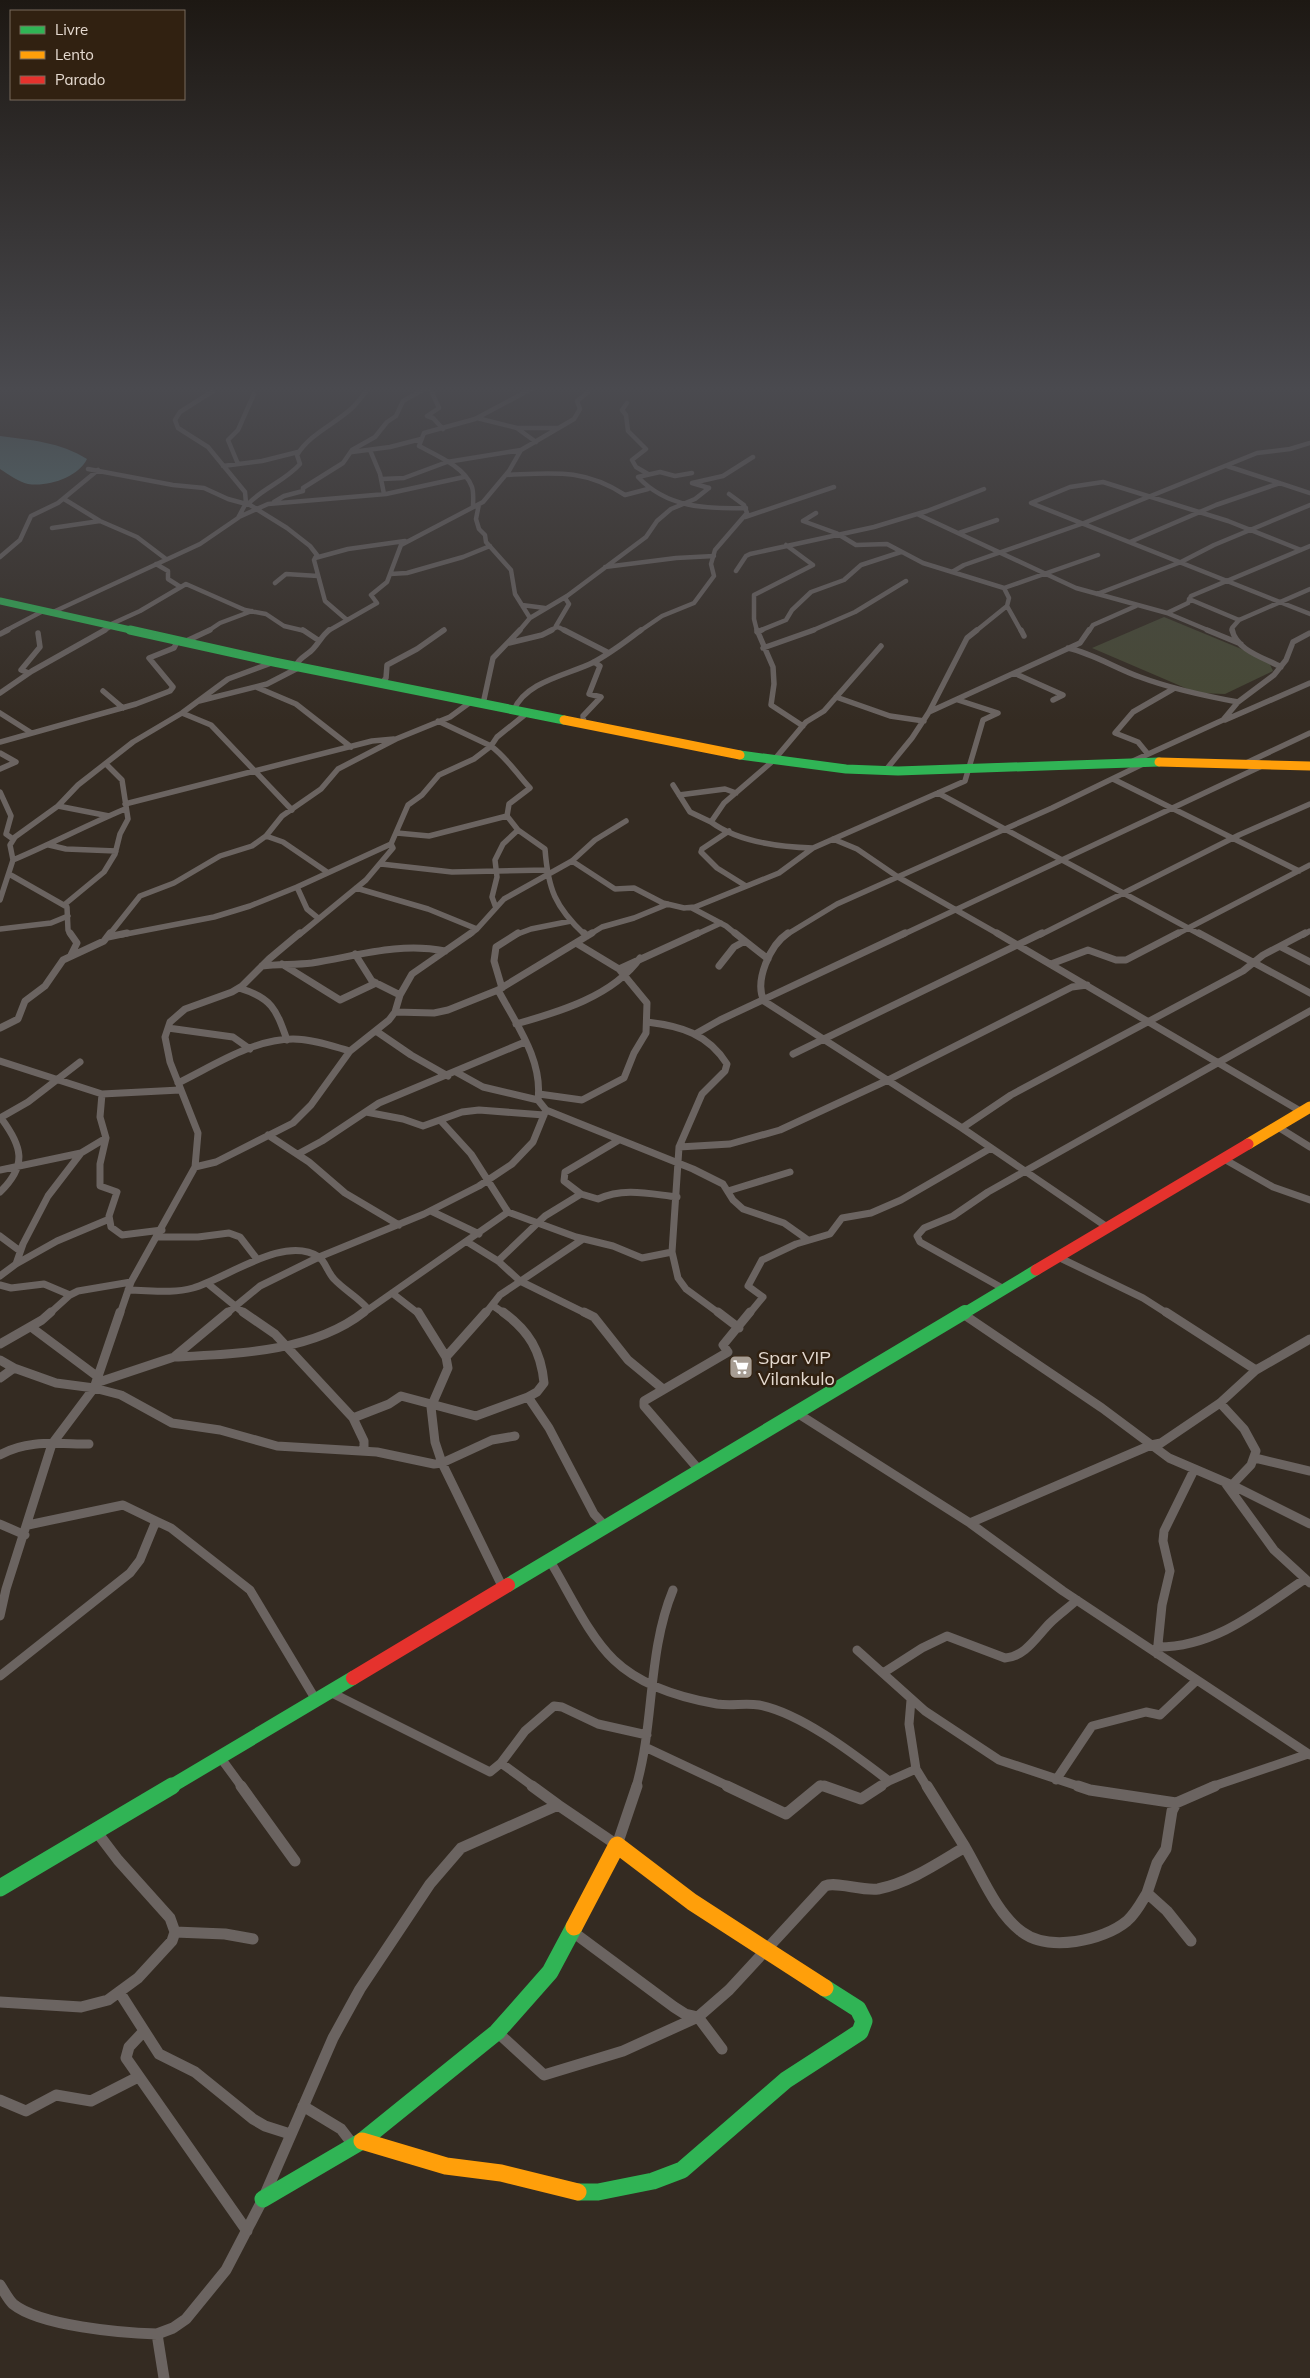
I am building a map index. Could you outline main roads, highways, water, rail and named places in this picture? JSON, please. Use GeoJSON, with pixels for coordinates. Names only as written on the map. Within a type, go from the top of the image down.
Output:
{"type":"FeatureCollection","features":[{"type":"Feature","properties":{"kind":"place","name":"Spar VIP Vilankulo"},"geometry":{"type":"Point","coordinates":[741,1367]}}]}
